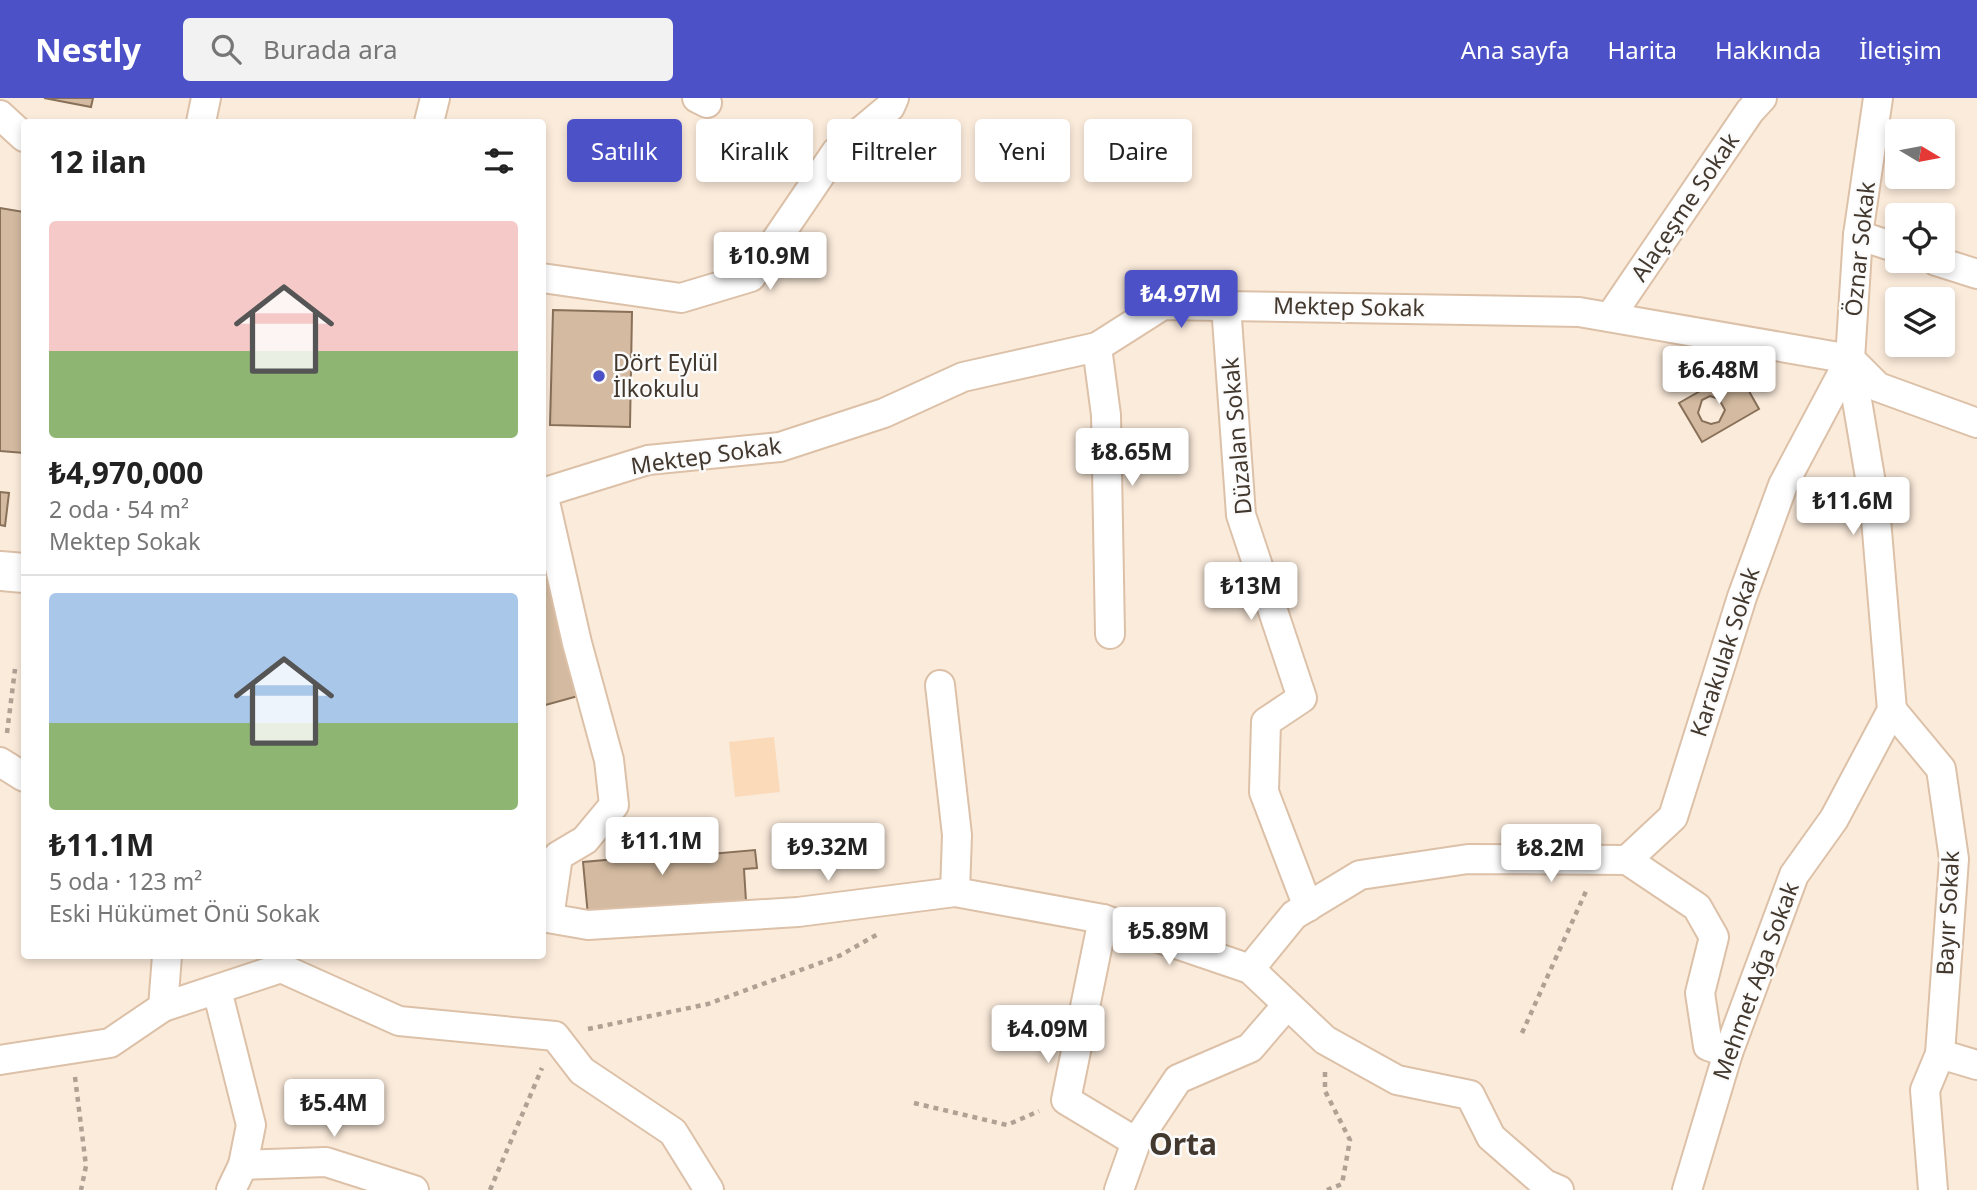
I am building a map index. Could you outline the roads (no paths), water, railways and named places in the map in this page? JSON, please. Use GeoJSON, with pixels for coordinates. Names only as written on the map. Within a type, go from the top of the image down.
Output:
{"type":"FeatureCollection","features":[{"type":"Feature","properties":{"kind":"street"},"geometry":{"type":"LineString","coordinates":[[202,119],[206,98]]}},
{"type":"Feature","properties":{"kind":"street"},"geometry":{"type":"LineString","coordinates":[[430,119],[435,98]]}},
{"type":"Feature","properties":{"kind":"street"},"geometry":{"type":"LineString","coordinates":[[546,279],[681,298],[751,277],[836,152],[890,107],[894,98]]}},
{"type":"Feature","properties":{"kind":"street","name":"Alaçeşme Sokak"},"geometry":{"type":"LineString","coordinates":[[1610,317],[1750,111],[1762,98]]}},
{"type":"Feature","properties":{"kind":"street","name":"Öznar Sokak"},"geometry":{"type":"LineString","coordinates":[[1850,359],[1858,235],[1878,98]]}},
{"type":"Feature","properties":{"kind":"street"},"geometry":{"type":"LineString","coordinates":[[0,115],[21,134]]}},
{"type":"Feature","properties":{"kind":"street"},"geometry":{"type":"LineString","coordinates":[[1858,235],[1885,244]]}},
{"type":"Feature","properties":{"kind":"street"},"geometry":{"type":"LineString","coordinates":[[1955,267],[1977,274]]}},
{"type":"Feature","properties":{"kind":"street","name":"Mektep Sokak"},"geometry":{"type":"LineString","coordinates":[[546,492],[648,460],[780,447],[884,413],[963,377],[1097,346],[1163,305],[1579,312],[1850,359]]}},
{"type":"Feature","properties":{"kind":"street","name":"Düzalan Sokak"},"geometry":{"type":"LineString","coordinates":[[1226,305],[1241,515],[1302,698],[1266,722],[1264,792],[1308,907]]}},
{"type":"Feature","properties":{"kind":"street"},"geometry":{"type":"LineString","coordinates":[[1097,346],[1106,415],[1110,634]]}},
{"type":"Feature","properties":{"kind":"street"},"geometry":{"type":"LineString","coordinates":[[1850,359],[1878,387],[1977,423]]}},
{"type":"Feature","properties":{"kind":"street"},"geometry":{"type":"LineString","coordinates":[[1850,359],[1875,506],[1892,710]]}},
{"type":"Feature","properties":{"kind":"street","name":"Karakulak Sokak"},"geometry":{"type":"LineString","coordinates":[[1614,860],[1673,817],[1742,597],[1783,485],[1850,359]]}},
{"type":"Feature","properties":{"kind":"street"},"geometry":{"type":"LineString","coordinates":[[546,506],[577,643],[609,761],[614,805],[585,840],[550,857],[546,918],[588,925],[798,912],[955,892],[1103,919],[1250,969],[1325,1040],[1397,1080],[1471,1095],[1491,1138],[1545,1184],[1559,1190]]}},
{"type":"Feature","properties":{"kind":"street"},"geometry":{"type":"LineString","coordinates":[[0,571],[21,573]]}},
{"type":"Feature","properties":{"kind":"street"},"geometry":{"type":"LineString","coordinates":[[940,685],[957,835],[955,892]]}},
{"type":"Feature","properties":{"kind":"street","name":"Mehmet Ağa Sokak"},"geometry":{"type":"LineString","coordinates":[[1687,1190],[1728,1054],[1794,875],[1833,819],[1892,710]]}},
{"type":"Feature","properties":{"kind":"street","name":"Bayır Sokak"},"geometry":{"type":"LineString","coordinates":[[1892,710],[1941,769],[1954,859],[1940,1054],[1925,1090],[1933,1190]]}},
{"type":"Feature","properties":{"kind":"street"},"geometry":{"type":"LineString","coordinates":[[1250,969],[1294,915],[1360,875],[1468,859],[1614,860],[1697,907],[1714,937],[1700,993],[1708,1046],[1728,1054]]}},
{"type":"Feature","properties":{"kind":"street"},"geometry":{"type":"LineString","coordinates":[[1103,919],[1066,1100],[1136,1142]]}},
{"type":"Feature","properties":{"kind":"street"},"geometry":{"type":"LineString","coordinates":[[163,1007],[167,959]]}},
{"type":"Feature","properties":{"kind":"street"},"geometry":{"type":"LineString","coordinates":[[0,1060],[110,1043],[163,1007],[281,968],[399,1021],[555,1036],[582,1070],[673,1132],[709,1190]]}},
{"type":"Feature","properties":{"kind":"street"},"geometry":{"type":"LineString","coordinates":[[216,989],[251,1125],[237,1178],[326,1162],[414,1190]]}},
{"type":"Feature","properties":{"kind":"street"},"geometry":{"type":"LineString","coordinates":[[1119,1190],[1136,1142],[1178,1079],[1250,1048],[1287,1004]]}},
{"type":"Feature","properties":{"kind":"street"},"geometry":{"type":"LineString","coordinates":[[1940,1054],[1977,1065]]}},
{"type":"Feature","properties":{"kind":"place","name":"Dört Eylül İlkokulu"},"geometry":{"type":"Point","coordinates":[599,376]}},
{"type":"Feature","properties":{"kind":"district","name":"Orta"},"geometry":{"type":"Point","coordinates":[1183,1145]}}]}
